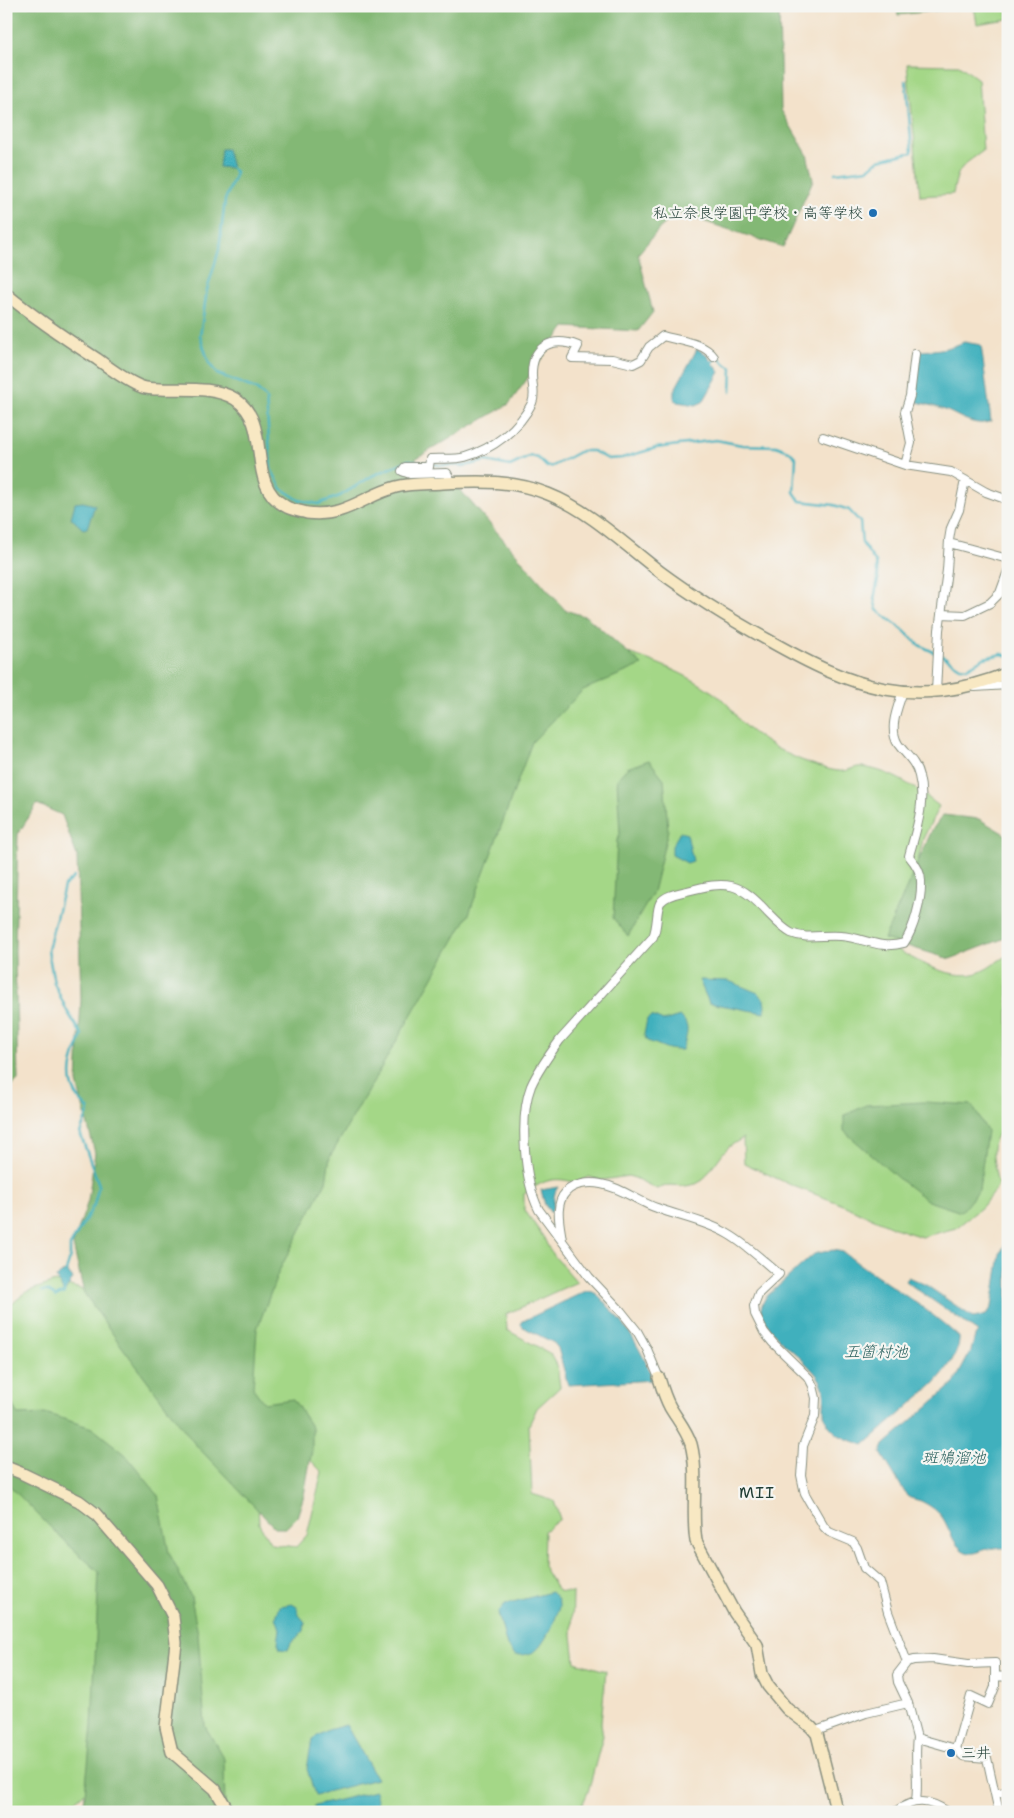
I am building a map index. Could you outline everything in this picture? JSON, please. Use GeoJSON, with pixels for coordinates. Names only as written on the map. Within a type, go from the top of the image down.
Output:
{"type":"FeatureCollection","features":[{"type":"Feature","properties":{"kind":"main road"},"geometry":{"type":"LineString","coordinates":[[6,294],[39,320],[123,377],[144,388],[200,390],[218,392],[234,398],[247,409],[254,423],[258,437],[264,481],[276,500],[285,506],[307,512],[337,512],[394,488],[410,485],[480,482],[510,483],[549,494],[590,517],[695,597],[728,619],[798,657],[847,680],[869,686],[903,691],[936,692],[961,688],[1008,673]]}},
{"type":"Feature","properties":{"kind":"main road"},"geometry":{"type":"LineString","coordinates":[[659,1378],[663,1392],[688,1436],[691,1446],[694,1466],[694,1529],[696,1542],[734,1612],[757,1645],[762,1674],[768,1686],[787,1709],[816,1731],[820,1740],[835,1804],[839,1812]]}},
{"type":"Feature","properties":{"kind":"main road"},"geometry":{"type":"LineString","coordinates":[[6,1467],[79,1501],[96,1513],[157,1585],[173,1616],[176,1642],[166,1727],[172,1752],[215,1789],[229,1812]]}},
{"type":"Feature","properties":{"kind":"street"},"geometry":{"type":"LineString","coordinates":[[452,483],[447,474],[410,474],[402,471],[405,467],[463,458],[487,449],[508,434],[517,425],[532,402],[535,388],[532,377],[535,359],[544,346],[550,343],[566,341],[578,346],[572,358],[612,359],[633,364],[641,360],[649,347],[662,336],[698,345],[710,352],[714,357]]}},
{"type":"Feature","properties":{"kind":"street"},"geometry":{"type":"LineString","coordinates":[[905,465],[911,443],[905,416],[910,396],[915,354]]}},
{"type":"Feature","properties":{"kind":"street"},"geometry":{"type":"LineString","coordinates":[[823,437],[905,465],[951,472],[986,492],[1008,500]]}},
{"type":"Feature","properties":{"kind":"street"},"geometry":{"type":"LineString","coordinates":[[936,692],[941,614],[951,528],[959,510],[965,480]]}},
{"type":"Feature","properties":{"kind":"street"},"geometry":{"type":"LineString","coordinates":[[949,543],[1008,559]]}},
{"type":"Feature","properties":{"kind":"street"},"geometry":{"type":"LineString","coordinates":[[941,614],[965,615],[990,603],[1000,593],[1008,571]]}},
{"type":"Feature","properties":{"kind":"street"},"geometry":{"type":"LineString","coordinates":[[961,688],[1008,685]]}},
{"type":"Feature","properties":{"kind":"street"},"geometry":{"type":"LineString","coordinates":[[659,1378],[637,1331],[589,1277],[539,1210],[530,1187],[526,1142],[526,1107],[528,1096],[536,1076],[560,1040],[653,937],[657,929],[659,904],[663,899],[704,886],[721,884],[735,886],[746,891],[780,926],[798,936],[840,936],[892,946],[904,943],[913,928],[921,882],[919,871],[909,856],[922,800],[922,788],[915,766],[895,736],[895,718],[903,691]]}},
{"type":"Feature","properties":{"kind":"street"},"geometry":{"type":"LineString","coordinates":[[562,1240],[559,1211],[560,1201],[566,1192],[574,1186],[587,1183],[602,1184],[656,1208],[712,1225],[745,1245],[779,1274],[759,1293],[754,1306],[755,1314],[764,1332],[805,1373],[813,1386],[816,1398],[815,1416],[803,1446],[802,1475],[805,1494],[824,1527],[830,1532],[853,1542],[864,1568],[880,1582],[888,1612],[907,1662]]}},
{"type":"Feature","properties":{"kind":"street"},"geometry":{"type":"LineString","coordinates":[[6,1461],[21,1473]]}},
{"type":"Feature","properties":{"kind":"street"},"geometry":{"type":"LineString","coordinates":[[916,1801],[918,1768],[916,1751],[918,1738],[908,1703],[898,1682],[897,1675],[907,1662],[933,1660],[968,1664],[995,1663],[995,1687],[988,1704],[971,1696],[956,1749]]}},
{"type":"Feature","properties":{"kind":"street"},"geometry":{"type":"LineString","coordinates":[[995,1676],[1008,1677]]}},
{"type":"Feature","properties":{"kind":"street"},"geometry":{"type":"LineString","coordinates":[[816,1731],[866,1713],[908,1703]]}},
{"type":"Feature","properties":{"kind":"street"},"geometry":{"type":"LineString","coordinates":[[918,1738],[956,1749],[963,1756],[987,1758],[999,1812]]}},
{"type":"Feature","properties":{"kind":"street"},"geometry":{"type":"LineString","coordinates":[[995,1794],[1008,1791]]}},
{"type":"Feature","properties":{"kind":"street"},"geometry":{"type":"LineString","coordinates":[[895,1812],[906,1804],[916,1801],[942,1808],[948,1812]]}},
{"type":"Feature","properties":{"kind":"green space"},"geometry":{"type":"Polygon","coordinates":[[[6,6],[779,6],[781,110],[807,154],[813,180],[783,247],[678,213],[660,228],[638,254],[653,312],[638,331],[565,327],[509,404],[415,459],[462,492],[565,610],[587,617],[642,665],[583,690],[532,742],[469,914],[330,1157],[326,1182],[279,1271],[257,1329],[253,1388],[264,1403],[293,1399],[312,1428],[312,1450],[304,1495],[297,1517],[286,1528],[275,1528],[194,1443],[84,1293],[73,1245],[88,1201],[95,1153],[77,1083],[81,999],[77,856],[62,815],[37,804],[18,834],[15,951],[18,1080],[6,1091],[6,6]]]}},
{"type":"Feature","properties":{"kind":"green space"},"geometry":{"type":"Polygon","coordinates":[[[896,6],[967,6],[967,7],[898,15],[896,6]]]}},
{"type":"Feature","properties":{"kind":"green space"},"geometry":{"type":"Polygon","coordinates":[[[974,6],[1008,6],[1008,19],[977,24],[974,6]]]}},
{"type":"Feature","properties":{"kind":"green space"},"geometry":{"type":"Polygon","coordinates":[[[907,64],[959,65],[978,79],[983,151],[959,172],[953,194],[920,196],[907,64]]]}},
{"type":"Feature","properties":{"kind":"green space"},"geometry":{"type":"Polygon","coordinates":[[[606,646],[667,667],[710,690],[729,706],[742,723],[753,733],[789,755],[808,763],[834,770],[844,771],[860,767],[883,772],[912,787],[939,806],[923,839],[898,950],[938,970],[960,975],[980,972],[1008,955],[1008,1126],[996,1137],[993,1145],[998,1186],[982,1207],[956,1228],[922,1237],[897,1229],[836,1202],[793,1186],[744,1163],[743,1138],[730,1146],[703,1180],[696,1184],[686,1186],[669,1185],[657,1189],[628,1176],[603,1180],[588,1177],[577,1183],[561,1180],[549,1181],[537,1185],[524,1194],[524,1209],[544,1238],[550,1251],[577,1282],[506,1314],[507,1330],[551,1354],[557,1365],[560,1387],[537,1408],[529,1425],[532,1494],[554,1501],[560,1519],[544,1531],[543,1566],[558,1591],[573,1593],[572,1635],[575,1662],[606,1671],[601,1723],[603,1736],[588,1792],[579,1812],[222,1812],[109,1770],[74,1802],[66,1812],[6,1812],[6,1309],[26,1292],[55,1282],[103,1295],[257,1484],[259,1524],[271,1544],[296,1547],[307,1535],[322,1472],[288,1437],[231,1364],[481,791],[606,646]]]}},
{"type":"Feature","properties":{"kind":"green space"},"geometry":{"type":"Polygon","coordinates":[[[649,760],[664,779],[668,830],[653,892],[628,936],[613,918],[617,840],[620,834],[617,779],[627,768],[649,760]]]}},
{"type":"Feature","properties":{"kind":"green space"},"geometry":{"type":"Polygon","coordinates":[[[943,815],[979,819],[1008,836],[1008,937],[950,959],[884,939],[932,830],[943,815]]]}},
{"type":"Feature","properties":{"kind":"green space"},"geometry":{"type":"Polygon","coordinates":[[[924,1102],[972,1105],[987,1131],[979,1190],[961,1212],[928,1201],[899,1179],[844,1131],[844,1116],[866,1105],[924,1102]]]}},
{"type":"Feature","properties":{"kind":"green space"},"geometry":{"type":"Polygon","coordinates":[[[6,1393],[18,1415],[48,1414],[92,1428],[125,1454],[158,1495],[169,1553],[191,1597],[198,1634],[205,1726],[224,1759],[225,1812],[93,1812],[84,1803],[92,1726],[99,1572],[62,1539],[6,1482],[6,1393]]]}},
{"type":"Feature","properties":{"kind":"water"},"geometry":{"type":"Polygon","coordinates":[[[221,149],[227,149],[232,168],[219,167],[221,149]]]}},
{"type":"Feature","properties":{"kind":"water"},"geometry":{"type":"Polygon","coordinates":[[[964,342],[981,345],[991,421],[985,423],[973,422],[941,409],[914,401],[920,351],[948,348],[964,342]]]}},
{"type":"Feature","properties":{"kind":"water"},"geometry":{"type":"Polygon","coordinates":[[[697,349],[706,354],[720,372],[703,402],[696,405],[677,402],[674,398],[674,391],[697,349]]]}},
{"type":"Feature","properties":{"kind":"water"},"geometry":{"type":"Polygon","coordinates":[[[83,502],[95,505],[87,528],[83,529],[71,518],[75,503],[83,502]]]}},
{"type":"Feature","properties":{"kind":"water"},"geometry":{"type":"Polygon","coordinates":[[[680,832],[687,834],[693,861],[687,863],[672,855],[672,846],[680,832]]]}},
{"type":"Feature","properties":{"kind":"water"},"geometry":{"type":"Polygon","coordinates":[[[699,980],[729,981],[758,993],[764,999],[764,1013],[709,1003],[699,980]]]}},
{"type":"Feature","properties":{"kind":"water"},"geometry":{"type":"Polygon","coordinates":[[[652,1016],[663,1021],[680,1016],[684,1020],[687,1032],[682,1050],[668,1049],[647,1041],[644,1035],[647,1019],[652,1016]]]}},
{"type":"Feature","properties":{"kind":"water"},"geometry":{"type":"Polygon","coordinates":[[[558,1187],[551,1213],[545,1205],[541,1190],[558,1187]]]}},
{"type":"Feature","properties":{"kind":"water","name":"斑鳩溜池"},"geometry":{"type":"Polygon","coordinates":[[[1008,1238],[1008,1549],[993,1548],[970,1553],[956,1544],[938,1512],[921,1501],[907,1496],[881,1453],[884,1445],[954,1383],[971,1351],[978,1332],[905,1281],[908,1277],[926,1285],[974,1318],[986,1315],[992,1307],[1000,1254],[1008,1238]]]}},
{"type":"Feature","properties":{"kind":"water","name":"五箇村池"},"geometry":{"type":"Polygon","coordinates":[[[833,1250],[843,1252],[931,1314],[959,1337],[959,1343],[954,1356],[934,1384],[864,1445],[839,1435],[829,1425],[824,1411],[824,1391],[820,1380],[807,1364],[772,1330],[761,1313],[766,1297],[814,1254],[833,1250]]]}},
{"type":"Feature","properties":{"kind":"water"},"geometry":{"type":"Polygon","coordinates":[[[66,1270],[73,1279],[64,1293],[56,1278],[66,1270]]]}},
{"type":"Feature","properties":{"kind":"water"},"geometry":{"type":"Polygon","coordinates":[[[586,1291],[598,1295],[623,1323],[640,1350],[654,1380],[568,1385],[558,1348],[554,1343],[523,1327],[521,1324],[523,1321],[586,1291]]]}},
{"type":"Feature","properties":{"kind":"water"},"geometry":{"type":"Polygon","coordinates":[[[551,1592],[558,1599],[559,1605],[554,1623],[546,1637],[533,1652],[515,1655],[507,1646],[498,1613],[505,1604],[551,1592]]]}},
{"type":"Feature","properties":{"kind":"water"},"geometry":{"type":"Polygon","coordinates":[[[292,1604],[297,1607],[299,1615],[305,1622],[304,1631],[291,1643],[288,1650],[280,1649],[278,1643],[280,1629],[276,1617],[280,1606],[292,1604]]]}},
{"type":"Feature","properties":{"kind":"water"},"geometry":{"type":"Polygon","coordinates":[[[346,1725],[377,1779],[315,1795],[307,1769],[312,1739],[328,1730],[346,1725]]]}},
{"type":"Feature","properties":{"kind":"water"},"geometry":{"type":"Polygon","coordinates":[[[375,1791],[380,1812],[314,1812],[315,1806],[375,1791]]]}},
{"type":"Feature","properties":{"kind":"waterway"},"geometry":{"type":"LineString","coordinates":[[835,173],[868,169],[879,160],[912,152],[906,81]]}},
{"type":"Feature","properties":{"kind":"waterway"},"geometry":{"type":"LineString","coordinates":[[232,168],[236,173],[225,200],[219,250],[207,290],[200,336],[209,363],[217,374],[256,389],[266,398],[271,469],[282,489],[299,500],[318,504],[340,496],[372,476],[409,460],[439,465],[464,466],[486,461],[510,466],[531,456],[538,458],[547,467],[553,466],[581,451],[593,451],[608,459],[622,458],[656,448],[716,440],[742,445],[776,446],[789,451],[796,458],[794,492],[800,501],[834,505],[849,510],[860,522],[862,543],[876,563],[878,579],[874,599],[877,610],[919,645],[960,667],[967,668],[984,658],[1002,654],[1008,656]]}},
{"type":"Feature","properties":{"kind":"waterway"},"geometry":{"type":"LineString","coordinates":[[712,362],[719,357],[726,365],[732,368],[731,392]]}},
{"type":"Feature","properties":{"kind":"waterway"},"geometry":{"type":"LineString","coordinates":[[66,1271],[70,1258],[70,1246],[94,1205],[99,1185],[80,1133],[89,1110],[77,1096],[71,1079],[72,1064],[82,1035],[67,1011],[54,983],[48,950],[64,886],[74,877]]}},
{"type":"Feature","properties":{"kind":"waterway"},"geometry":{"type":"LineString","coordinates":[[42,1291],[48,1291],[56,1297],[64,1293],[64,1291]]}},
{"type":"Feature","properties":{"kind":"place","name":"私立奈良学園中学校・高等学校"},"geometry":{"type":"Point","coordinates":[873,213]}},
{"type":"Feature","properties":{"kind":"place","name":"三井"},"geometry":{"type":"Point","coordinates":[951,1753]}},
{"type":"Feature","properties":{"kind":"district","name":"MII"},"geometry":{"type":"Point","coordinates":[757,1492]}}]}
